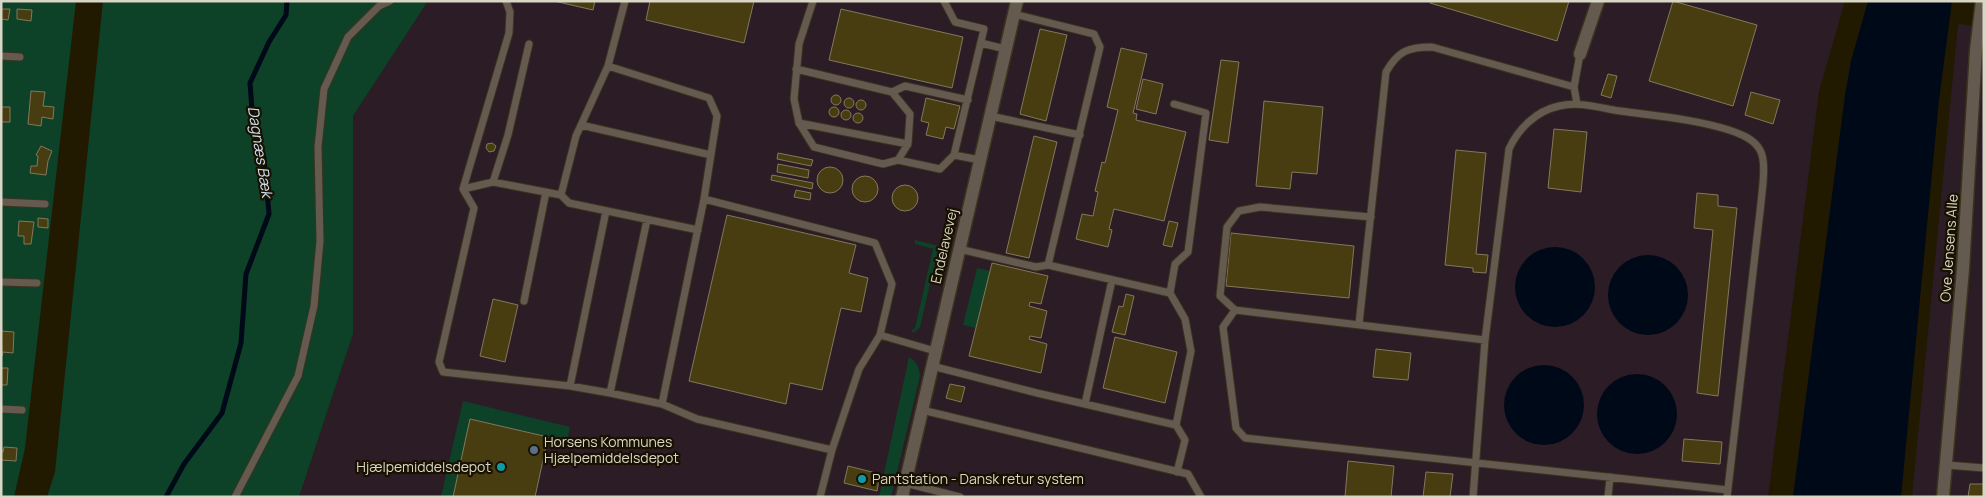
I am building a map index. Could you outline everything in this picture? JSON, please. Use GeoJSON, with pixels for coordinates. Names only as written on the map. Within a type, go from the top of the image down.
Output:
{"type":"FeatureCollection","features":[{"type":"Feature","properties":{"kind":"street","name":"Endelavevej"},"geometry":{"type":"LineString","coordinates":[[902,497],[1017,1]]}},
{"type":"Feature","properties":{"kind":"street"},"geometry":{"type":"LineString","coordinates":[[1580,54],[1598,1]]}},
{"type":"Feature","properties":{"kind":"street","name":"Ove Jensens Alle"},"geometry":{"type":"LineString","coordinates":[[1943,497],[1963,269],[1982,1]]}},
{"type":"Feature","properties":{"kind":"lane"},"geometry":{"type":"LineString","coordinates":[[235,497],[298,376],[312,314],[320,241],[318,147],[324,89],[348,37],[379,6],[390,1]]}},
{"type":"Feature","properties":{"kind":"lane"},"geometry":{"type":"LineString","coordinates":[[506,1],[510,12],[509,33],[463,189],[474,208],[439,362],[443,372],[570,386],[610,393],[662,404],[697,418],[832,450]]}},
{"type":"Feature","properties":{"kind":"lane"},"geometry":{"type":"LineString","coordinates":[[561,194],[576,136],[608,66],[625,1]]}},
{"type":"Feature","properties":{"kind":"lane"},"geometry":{"type":"LineString","coordinates":[[813,1],[799,44],[794,99],[799,123],[814,147],[883,164],[898,160],[940,169],[954,155],[984,29],[955,22],[944,1]]}},
{"type":"Feature","properties":{"kind":"lane"},"geometry":{"type":"LineString","coordinates":[[1014,14],[1094,34],[1100,47],[1048,265]]}},
{"type":"Feature","properties":{"kind":"lane"},"geometry":{"type":"LineString","coordinates":[[981,43],[1005,49]]}},
{"type":"Feature","properties":{"kind":"lane"},"geometry":{"type":"LineString","coordinates":[[493,182],[508,135],[529,44]]}},
{"type":"Feature","properties":{"kind":"lane"},"geometry":{"type":"LineString","coordinates":[[1359,324],[1386,72],[1392,61],[1400,53],[1417,47],[1432,47],[1574,87]]}},
{"type":"Feature","properties":{"kind":"lane"},"geometry":{"type":"LineString","coordinates":[[1577,104],[1574,87],[1580,54]]}},
{"type":"Feature","properties":{"kind":"lane"},"geometry":{"type":"LineString","coordinates":[[1,56],[20,57]]}},
{"type":"Feature","properties":{"kind":"lane"},"geometry":{"type":"LineString","coordinates":[[608,66],[709,98],[717,116],[704,199],[662,404]]}},
{"type":"Feature","properties":{"kind":"lane"},"geometry":{"type":"LineString","coordinates":[[796,69],[892,92],[910,114],[908,144],[898,160]]}},
{"type":"Feature","properties":{"kind":"lane"},"geometry":{"type":"LineString","coordinates":[[892,92],[905,86],[968,100]]}},
{"type":"Feature","properties":{"kind":"lane"},"geometry":{"type":"LineString","coordinates":[[1174,104],[1206,113],[1188,252],[1175,264],[1170,293],[1185,319],[1191,351],[1176,425],[1185,440],[1177,472]]}},
{"type":"Feature","properties":{"kind":"lane"},"geometry":{"type":"LineString","coordinates":[[1235,310],[1223,327],[1236,428],[1245,438],[1477,463],[1610,477],[1728,493],[1761,204],[1763,171],[1761,152],[1751,140],[1729,130],[1673,118],[1577,104],[1559,106],[1542,111],[1525,124],[1512,141],[1509,149],[1485,340],[1477,463],[1473,497]]}},
{"type":"Feature","properties":{"kind":"lane"},"geometry":{"type":"LineString","coordinates":[[990,116],[1080,135]]}},
{"type":"Feature","properties":{"kind":"lane"},"geometry":{"type":"LineString","coordinates":[[799,123],[908,144]]}},
{"type":"Feature","properties":{"kind":"lane"},"geometry":{"type":"LineString","coordinates":[[581,125],[711,155]]}},
{"type":"Feature","properties":{"kind":"lane"},"geometry":{"type":"LineString","coordinates":[[954,155],[980,160]]}},
{"type":"Feature","properties":{"kind":"lane"},"geometry":{"type":"LineString","coordinates":[[463,189],[493,182],[561,194],[569,203],[698,230]]}},
{"type":"Feature","properties":{"kind":"lane"},"geometry":{"type":"LineString","coordinates":[[524,301],[546,192]]}},
{"type":"Feature","properties":{"kind":"lane"},"geometry":{"type":"LineString","coordinates":[[704,199],[875,242],[892,284],[880,335],[859,370],[832,450],[820,497]]}},
{"type":"Feature","properties":{"kind":"lane"},"geometry":{"type":"LineString","coordinates":[[1,202],[45,204]]}},
{"type":"Feature","properties":{"kind":"lane"},"geometry":{"type":"LineString","coordinates":[[1371,217],[1260,207],[1239,211],[1227,226],[1220,296],[1235,310],[1485,340]]}},
{"type":"Feature","properties":{"kind":"lane"},"geometry":{"type":"LineString","coordinates":[[570,386],[606,211]]}},
{"type":"Feature","properties":{"kind":"lane"},"geometry":{"type":"LineString","coordinates":[[610,393],[648,220]]}},
{"type":"Feature","properties":{"kind":"lane"},"geometry":{"type":"LineString","coordinates":[[959,249],[1036,267],[1048,265],[1170,293]]}},
{"type":"Feature","properties":{"kind":"lane"},"geometry":{"type":"LineString","coordinates":[[1084,404],[1112,280]]}},
{"type":"Feature","properties":{"kind":"lane"},"geometry":{"type":"LineString","coordinates":[[1,282],[37,283]]}},
{"type":"Feature","properties":{"kind":"lane"},"geometry":{"type":"LineString","coordinates":[[880,335],[935,351]]}},
{"type":"Feature","properties":{"kind":"lane"},"geometry":{"type":"LineString","coordinates":[[932,366],[1037,393],[1176,425]]}},
{"type":"Feature","properties":{"kind":"lane"},"geometry":{"type":"LineString","coordinates":[[1,409],[22,410]]}},
{"type":"Feature","properties":{"kind":"lane"},"geometry":{"type":"LineString","coordinates":[[922,410],[1188,474],[1201,497]]}},
{"type":"Feature","properties":{"kind":"lane"},"geometry":{"type":"LineString","coordinates":[[1946,465],[1984,468]]}},
{"type":"Feature","properties":{"kind":"lane"},"geometry":{"type":"LineString","coordinates":[[1608,497],[1610,477]]}},
{"type":"Feature","properties":{"kind":"lane"},"geometry":{"type":"LineString","coordinates":[[905,483],[960,497]]}},
{"type":"Feature","properties":{"kind":"shaded area"},"geometry":{"type":"Polygon","coordinates":[[[428,1],[1845,1],[1819,91],[1768,497],[299,497],[353,334],[353,116],[428,1]]]}},
{"type":"Feature","properties":{"kind":"shaded area"},"geometry":{"type":"Polygon","coordinates":[[[1958,24],[1984,27],[1984,497],[1912,497],[1958,24]]]}},
{"type":"Feature","properties":{"kind":"green space"},"geometry":{"type":"Polygon","coordinates":[[[1,1],[76,1],[25,448],[14,497],[1,497],[1,1]]]}},
{"type":"Feature","properties":{"kind":"green space"},"geometry":{"type":"Polygon","coordinates":[[[103,1],[428,1],[353,116],[353,334],[299,497],[47,497],[55,472],[103,1]]]}},
{"type":"Feature","properties":{"kind":"green space"},"geometry":{"type":"Polygon","coordinates":[[[915,240],[939,246],[920,327],[915,332],[912,332],[915,328],[933,249],[915,244],[915,240]]]}},
{"type":"Feature","properties":{"kind":"green space"},"geometry":{"type":"Polygon","coordinates":[[[977,268],[990,271],[976,328],[963,325],[977,268]]]}},
{"type":"Feature","properties":{"kind":"green space"},"geometry":{"type":"Polygon","coordinates":[[[909,357],[917,365],[920,376],[891,497],[879,497],[909,357]]]}},
{"type":"Feature","properties":{"kind":"green space"},"geometry":{"type":"Polygon","coordinates":[[[463,401],[570,427],[567,441],[471,419],[453,497],[441,497],[463,401]]]}},
{"type":"Feature","properties":{"kind":"water"},"geometry":{"type":"Polygon","coordinates":[[[1868,1],[1952,1],[1939,100],[1901,497],[1793,497],[1845,95],[1851,61],[1868,1]]]}},
{"type":"Feature","properties":{"kind":"water"},"geometry":{"type":"Polygon","coordinates":[[[1555,247],[1570,250],[1583,259],[1592,272],[1595,287],[1592,302],[1583,315],[1570,324],[1555,327],[1540,324],[1527,315],[1518,302],[1515,287],[1518,272],[1527,259],[1540,250],[1555,247]]]}},
{"type":"Feature","properties":{"kind":"water"},"geometry":{"type":"Polygon","coordinates":[[[1648,255],[1663,258],[1676,267],[1685,280],[1688,295],[1685,310],[1676,323],[1663,332],[1648,335],[1633,332],[1620,323],[1611,310],[1608,295],[1611,280],[1620,267],[1633,258],[1648,255]]]}},
{"type":"Feature","properties":{"kind":"water"},"geometry":{"type":"Polygon","coordinates":[[[1544,365],[1559,368],[1572,377],[1581,390],[1584,405],[1581,420],[1572,433],[1559,442],[1544,445],[1529,442],[1516,433],[1507,420],[1504,405],[1507,390],[1516,377],[1529,368],[1544,365]]]}},
{"type":"Feature","properties":{"kind":"water"},"geometry":{"type":"Polygon","coordinates":[[[1637,374],[1652,377],[1665,386],[1674,399],[1677,414],[1674,429],[1665,442],[1652,451],[1637,454],[1622,451],[1609,442],[1600,429],[1597,414],[1600,399],[1609,386],[1622,377],[1637,374]]]}},
{"type":"Feature","properties":{"kind":"building"},"geometry":{"type":"Polygon","coordinates":[[[554,1],[595,1],[593,10],[554,1]]]}},
{"type":"Feature","properties":{"kind":"building"},"geometry":{"type":"Polygon","coordinates":[[[650,1],[754,1],[744,43],[646,20],[650,1]]]}},
{"type":"Feature","properties":{"kind":"building"},"geometry":{"type":"Polygon","coordinates":[[[1431,1],[1569,1],[1557,41],[1430,3],[1431,1]]]}},
{"type":"Feature","properties":{"kind":"building"},"geometry":{"type":"Polygon","coordinates":[[[1673,1],[1757,25],[1733,106],[1649,81],[1673,1]]]}},
{"type":"Feature","properties":{"kind":"building"},"geometry":{"type":"Polygon","coordinates":[[[1,9],[10,9],[8,20],[1,19],[1,9]]]}},
{"type":"Feature","properties":{"kind":"building"},"geometry":{"type":"Polygon","coordinates":[[[17,9],[32,10],[31,21],[17,19],[17,9]]]}},
{"type":"Feature","properties":{"kind":"building"},"geometry":{"type":"Polygon","coordinates":[[[841,9],[963,37],[952,88],[829,60],[841,9]]]}},
{"type":"Feature","properties":{"kind":"building"},"geometry":{"type":"Polygon","coordinates":[[[1040,29],[1067,35],[1046,121],[1020,114],[1040,29]]]}},
{"type":"Feature","properties":{"kind":"building"},"geometry":{"type":"Polygon","coordinates":[[[1121,48],[1147,54],[1133,113],[1137,114],[1136,120],[1186,132],[1164,221],[1114,209],[1109,229],[1112,230],[1108,247],[1076,239],[1082,214],[1093,216],[1098,192],[1095,191],[1102,162],[1105,163],[1118,110],[1107,107],[1121,48]]]}},
{"type":"Feature","properties":{"kind":"building"},"geometry":{"type":"Polygon","coordinates":[[[1221,60],[1239,62],[1228,143],[1209,140],[1221,60]]]}},
{"type":"Feature","properties":{"kind":"building"},"geometry":{"type":"Polygon","coordinates":[[[1608,74],[1617,76],[1611,98],[1601,95],[1608,74]]]}},
{"type":"Feature","properties":{"kind":"building"},"geometry":{"type":"Polygon","coordinates":[[[1143,79],[1163,84],[1156,114],[1136,109],[1143,79]]]}},
{"type":"Feature","properties":{"kind":"building"},"geometry":{"type":"Polygon","coordinates":[[[31,91],[45,92],[43,106],[54,107],[53,119],[42,117],[41,126],[28,124],[31,91]]]}},
{"type":"Feature","properties":{"kind":"building"},"geometry":{"type":"Polygon","coordinates":[[[1751,92],[1780,100],[1773,124],[1745,115],[1751,92]]]}},
{"type":"Feature","properties":{"kind":"building"},"geometry":{"type":"Polygon","coordinates":[[[834,95],[838,95],[841,100],[840,104],[834,105],[831,102],[831,98],[834,95]]]}},
{"type":"Feature","properties":{"kind":"building"},"geometry":{"type":"Polygon","coordinates":[[[847,98],[851,98],[854,103],[853,107],[847,108],[844,105],[844,101],[847,98]]]}},
{"type":"Feature","properties":{"kind":"building"},"geometry":{"type":"Polygon","coordinates":[[[926,98],[960,106],[954,129],[946,127],[943,139],[926,135],[929,123],[921,121],[926,98]]]}},
{"type":"Feature","properties":{"kind":"building"},"geometry":{"type":"Polygon","coordinates":[[[859,100],[863,100],[866,105],[865,109],[859,110],[856,107],[856,103],[859,100]]]}},
{"type":"Feature","properties":{"kind":"building"},"geometry":{"type":"Polygon","coordinates":[[[1264,101],[1323,107],[1317,174],[1292,172],[1290,189],[1256,186],[1264,101]]]}},
{"type":"Feature","properties":{"kind":"building"},"geometry":{"type":"Polygon","coordinates":[[[1,107],[10,107],[10,122],[1,122],[1,107]]]}},
{"type":"Feature","properties":{"kind":"building"},"geometry":{"type":"Polygon","coordinates":[[[832,107],[836,107],[839,112],[838,116],[832,117],[829,114],[829,110],[832,107]]]}},
{"type":"Feature","properties":{"kind":"building"},"geometry":{"type":"Polygon","coordinates":[[[844,110],[848,110],[851,115],[850,119],[844,120],[841,117],[841,113],[844,110]]]}},
{"type":"Feature","properties":{"kind":"building"},"geometry":{"type":"Polygon","coordinates":[[[856,113],[860,113],[863,118],[862,122],[856,123],[853,120],[853,116],[856,113]]]}},
{"type":"Feature","properties":{"kind":"building"},"geometry":{"type":"Polygon","coordinates":[[[1554,129],[1587,132],[1581,192],[1548,188],[1554,129]]]}},
{"type":"Feature","properties":{"kind":"building"},"geometry":{"type":"Polygon","coordinates":[[[1034,136],[1057,142],[1029,258],[1006,253],[1034,136]]]}},
{"type":"Feature","properties":{"kind":"building"},"geometry":{"type":"Polygon","coordinates":[[[492,143],[496,146],[494,151],[489,152],[486,148],[487,144],[492,143]]]}},
{"type":"Feature","properties":{"kind":"building"},"geometry":{"type":"Polygon","coordinates":[[[41,146],[52,151],[46,175],[30,173],[31,166],[37,166],[38,156],[36,155],[41,146]]]}},
{"type":"Feature","properties":{"kind":"building"},"geometry":{"type":"Polygon","coordinates":[[[1456,150],[1486,153],[1476,254],[1488,255],[1486,273],[1473,272],[1473,268],[1445,265],[1456,150]]]}},
{"type":"Feature","properties":{"kind":"building"},"geometry":{"type":"Polygon","coordinates":[[[778,153],[813,160],[811,166],[777,159],[778,153]]]}},
{"type":"Feature","properties":{"kind":"building"},"geometry":{"type":"Polygon","coordinates":[[[778,164],[809,170],[808,178],[777,172],[778,164]]]}},
{"type":"Feature","properties":{"kind":"building"},"geometry":{"type":"Polygon","coordinates":[[[830,167],[840,170],[843,180],[840,190],[830,193],[820,190],[817,180],[820,170],[830,167]]]}},
{"type":"Feature","properties":{"kind":"building"},"geometry":{"type":"Polygon","coordinates":[[[772,175],[813,183],[812,189],[771,180],[772,175]]]}},
{"type":"Feature","properties":{"kind":"building"},"geometry":{"type":"Polygon","coordinates":[[[865,176],[874,180],[878,189],[874,198],[865,202],[856,198],[852,189],[856,180],[865,176]]]}},
{"type":"Feature","properties":{"kind":"building"},"geometry":{"type":"Polygon","coordinates":[[[905,185],[914,189],[918,198],[914,207],[905,211],[896,207],[892,198],[896,189],[905,185]]]}},
{"type":"Feature","properties":{"kind":"building"},"geometry":{"type":"Polygon","coordinates":[[[796,190],[811,193],[810,200],[794,197],[796,190]]]}},
{"type":"Feature","properties":{"kind":"building"},"geometry":{"type":"Polygon","coordinates":[[[1697,193],[1718,195],[1718,206],[1737,208],[1718,396],[1697,393],[1713,230],[1694,228],[1697,193]]]}},
{"type":"Feature","properties":{"kind":"building"},"geometry":{"type":"Polygon","coordinates":[[[727,215],[856,245],[849,273],[868,278],[861,312],[841,308],[822,390],[790,383],[786,404],[689,381],[727,215]]]}},
{"type":"Feature","properties":{"kind":"building"},"geometry":{"type":"Polygon","coordinates":[[[38,218],[48,219],[48,228],[38,227],[38,218]]]}},
{"type":"Feature","properties":{"kind":"building"},"geometry":{"type":"Polygon","coordinates":[[[19,221],[34,222],[31,244],[24,244],[24,236],[18,236],[19,221]]]}},
{"type":"Feature","properties":{"kind":"building"},"geometry":{"type":"Polygon","coordinates":[[[1169,221],[1178,223],[1172,247],[1163,245],[1169,221]]]}},
{"type":"Feature","properties":{"kind":"building"},"geometry":{"type":"Polygon","coordinates":[[[1231,233],[1354,246],[1349,298],[1226,286],[1231,233]]]}},
{"type":"Feature","properties":{"kind":"building"},"geometry":{"type":"Polygon","coordinates":[[[992,263],[1048,276],[1041,304],[1030,302],[1029,306],[1047,311],[1041,338],[1030,336],[1029,339],[1047,344],[1041,373],[969,356],[992,263]]]}},
{"type":"Feature","properties":{"kind":"building"},"geometry":{"type":"Polygon","coordinates":[[[1126,294],[1134,296],[1125,335],[1112,332],[1119,306],[1123,307],[1126,294]]]}},
{"type":"Feature","properties":{"kind":"building"},"geometry":{"type":"Polygon","coordinates":[[[493,299],[518,305],[505,362],[480,356],[493,299]]]}},
{"type":"Feature","properties":{"kind":"building"},"geometry":{"type":"Polygon","coordinates":[[[1,331],[14,332],[13,353],[3,352],[2,356],[1,331]]]}},
{"type":"Feature","properties":{"kind":"building"},"geometry":{"type":"Polygon","coordinates":[[[1115,337],[1177,352],[1165,403],[1103,388],[1115,337]]]}},
{"type":"Feature","properties":{"kind":"building"},"geometry":{"type":"Polygon","coordinates":[[[1376,349],[1411,353],[1408,380],[1373,377],[1376,349]]]}},
{"type":"Feature","properties":{"kind":"building"},"geometry":{"type":"Polygon","coordinates":[[[1,368],[8,368],[7,385],[1,385],[1,368]]]}},
{"type":"Feature","properties":{"kind":"building"},"geometry":{"type":"Polygon","coordinates":[[[950,384],[965,387],[961,402],[946,398],[950,384]]]}},
{"type":"Feature","properties":{"kind":"building","name":"Hjælpemiddelsdepot"},"geometry":{"type":"Polygon","coordinates":[[[470,419],[548,437],[535,497],[453,497],[470,419]]]}},
{"type":"Feature","properties":{"kind":"building"},"geometry":{"type":"Polygon","coordinates":[[[1684,439],[1722,442],[1720,464],[1682,461],[1684,439]]]}},
{"type":"Feature","properties":{"kind":"building"},"geometry":{"type":"Polygon","coordinates":[[[4,447],[17,448],[16,461],[1,460],[1,452],[3,452],[4,447]]]}},
{"type":"Feature","properties":{"kind":"building"},"geometry":{"type":"Polygon","coordinates":[[[1348,461],[1394,466],[1391,497],[1345,497],[1348,461]]]}},
{"type":"Feature","properties":{"kind":"building","name":"Pantstation - Dansk retur system"},"geometry":{"type":"Polygon","coordinates":[[[848,466],[880,474],[877,491],[844,483],[848,466]]]}},
{"type":"Feature","properties":{"kind":"building"},"geometry":{"type":"Polygon","coordinates":[[[1426,472],[1453,474],[1450,497],[1423,497],[1426,472]]]}},
{"type":"Feature","properties":{"kind":"building"},"geometry":{"type":"Polygon","coordinates":[[[1970,484],[1984,484],[1984,497],[1968,497],[1970,484]]]}},
{"type":"Feature","properties":{"kind":"waterway","name":"Dagnæs Bæk"},"geometry":{"type":"LineString","coordinates":[[166,497],[184,464],[222,413],[241,343],[246,274],[269,214],[264,158],[253,123],[250,83],[269,42],[286,15],[287,1]]}},
{"type":"Feature","properties":{"kind":"place","name":"Horsens Kommunes Hjælpemiddelsdepot"},"geometry":{"type":"Point","coordinates":[534,450]}},
{"type":"Feature","properties":{"kind":"place","name":"Hjælpemiddelsdepot"},"geometry":{"type":"Point","coordinates":[501,467]}},
{"type":"Feature","properties":{"kind":"place","name":"Pantstation - Dansk retur system"},"geometry":{"type":"Point","coordinates":[862,479]}}]}
